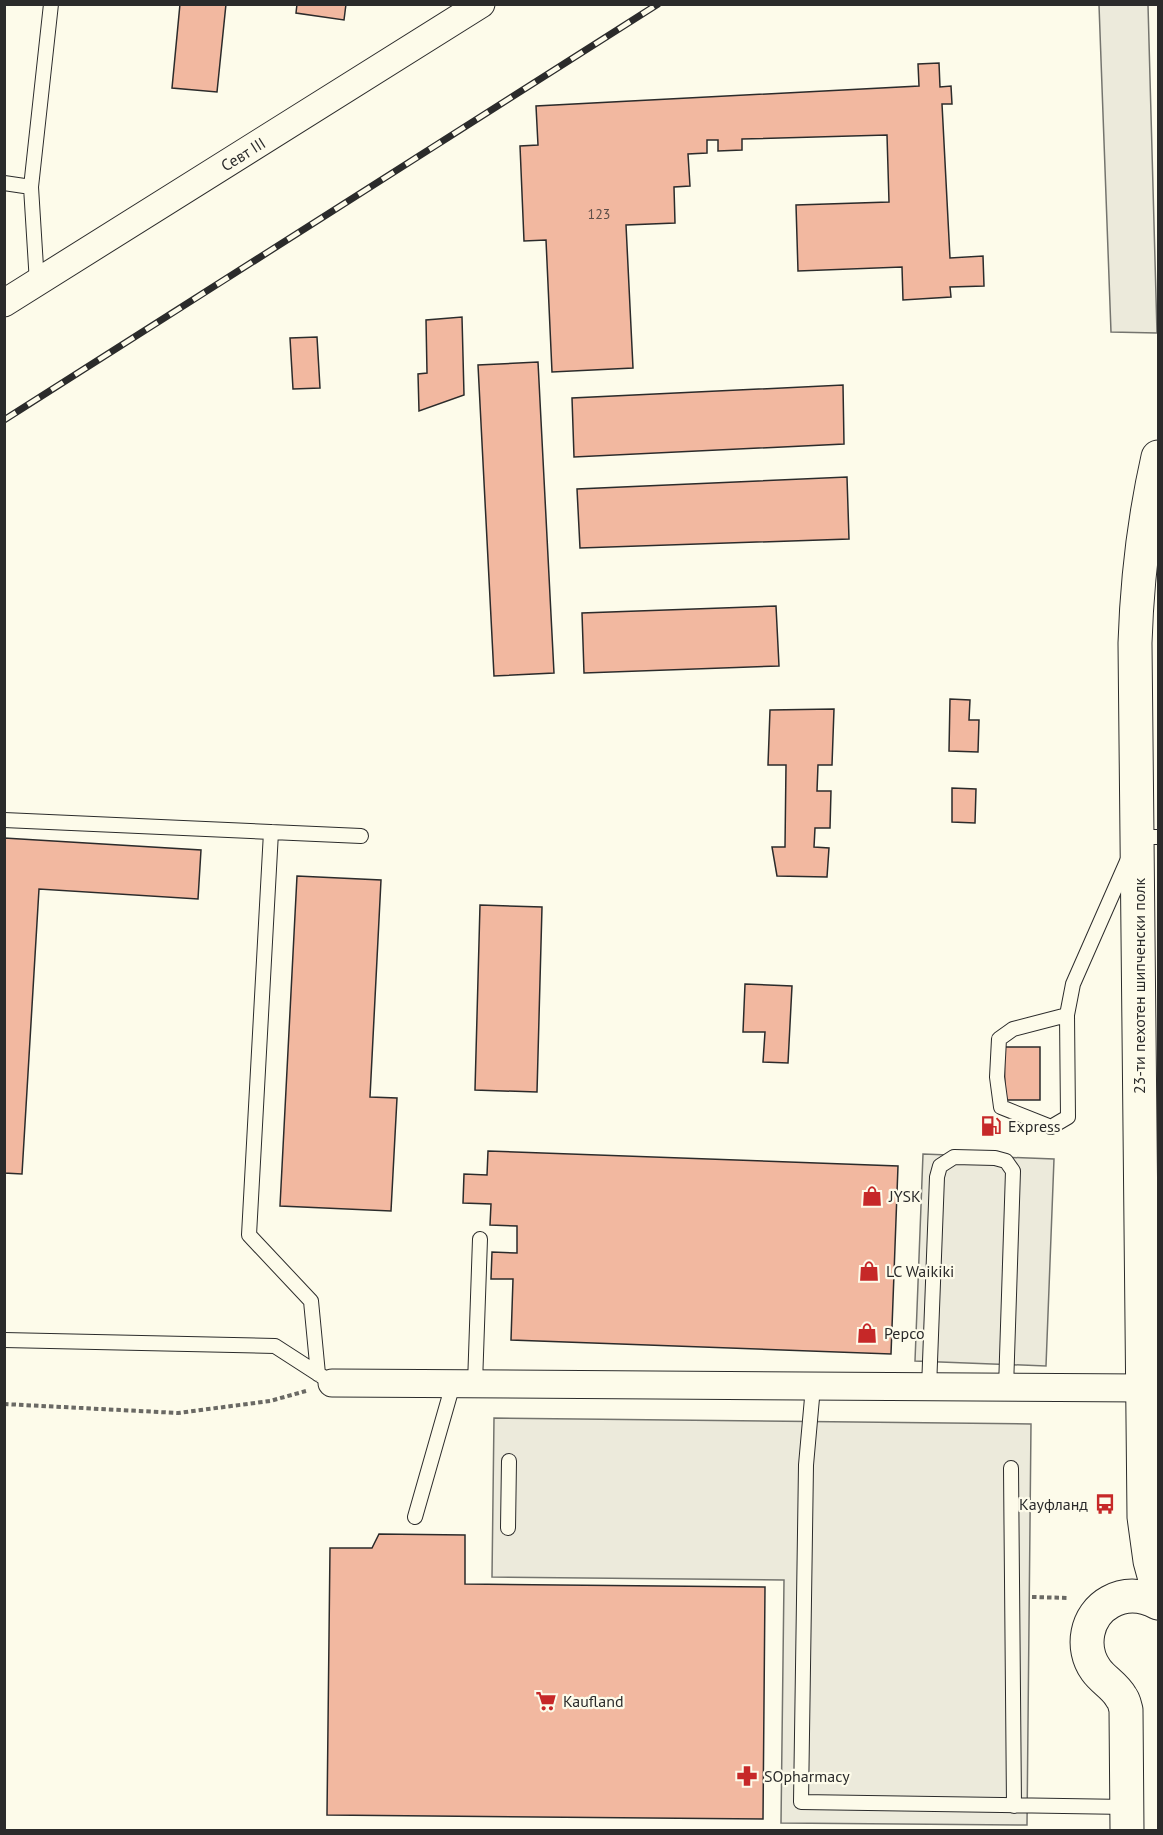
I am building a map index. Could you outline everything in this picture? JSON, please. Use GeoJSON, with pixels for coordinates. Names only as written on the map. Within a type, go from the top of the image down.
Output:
{"type":"FeatureCollection","features":[{"type":"Feature","properties":{"kind":"main road","name":"23-ти пехотен шипченски полк"},"geometry":{"type":"LineString","coordinates":[[1158,457],[1141,548],[1135,653],[1148,837],[1144,1517],[1150,1561],[1158,1590]]}},
{"type":"Feature","properties":{"kind":"main road","name":"23-ти пехотен шипченски полк"},"geometry":{"type":"LineString","coordinates":[[1127,1819],[1126,1710],[1121,1696],[1095,1670],[1087,1650],[1089,1628],[1094,1618],[1132,1573],[1137,1561],[1144,1517]]}},
{"type":"Feature","properties":{"kind":"main road"},"geometry":{"type":"LineString","coordinates":[[1109,1602],[1133,1595],[1146,1597],[1158,1603]]}},
{"type":"Feature","properties":{"kind":"street","name":"Севт III"},"geometry":{"type":"LineString","coordinates":[[4,303],[481,4]]}},
{"type":"Feature","properties":{"kind":"street"},"geometry":{"type":"LineString","coordinates":[[325,1379],[464,1384],[1143,1388]]}},
{"type":"Feature","properties":{"kind":"lane"},"geometry":{"type":"LineString","coordinates":[[37,283],[31,187],[51,4]]}},
{"type":"Feature","properties":{"kind":"lane"},"geometry":{"type":"LineString","coordinates":[[4,183],[31,187]]}},
{"type":"Feature","properties":{"kind":"lane"},"geometry":{"type":"LineString","coordinates":[[4,820],[361,836]]}},
{"type":"Feature","properties":{"kind":"lane"},"geometry":{"type":"LineString","coordinates":[[271,832],[249,1235],[311,1301],[325,1379]]}},
{"type":"Feature","properties":{"kind":"lane"},"geometry":{"type":"LineString","coordinates":[[1067,1015],[1013,1029],[999,1040],[997,1077],[1001,1107],[1051,1127],[1068,1117],[1067,1015],[1074,984],[1148,837]]}},
{"type":"Feature","properties":{"kind":"lane"},"geometry":{"type":"LineString","coordinates":[[929,1388],[938,1177],[940,1166],[954,1157],[995,1158],[1006,1161],[1012,1171],[1006,1388]]}},
{"type":"Feature","properties":{"kind":"lane"},"geometry":{"type":"LineString","coordinates":[[416,1516],[464,1384],[480,1239]]}},
{"type":"Feature","properties":{"kind":"lane"},"geometry":{"type":"LineString","coordinates":[[4,1340],[275,1346],[325,1379]]}},
{"type":"Feature","properties":{"kind":"lane"},"geometry":{"type":"LineString","coordinates":[[813,1387],[807,1465],[801,1802],[1014,1806],[1127,1819]]}},
{"type":"Feature","properties":{"kind":"lane"},"geometry":{"type":"LineString","coordinates":[[508,1528],[509,1461]]}},
{"type":"Feature","properties":{"kind":"lane"},"geometry":{"type":"LineString","coordinates":[[1011,1468],[1014,1806]]}},
{"type":"Feature","properties":{"kind":"path"},"geometry":{"type":"LineString","coordinates":[[4,1404],[178,1413],[270,1401],[325,1379]]}},
{"type":"Feature","properties":{"kind":"path"},"geometry":{"type":"LineString","coordinates":[[1012,1597],[1071,1598]]}},
{"type":"Feature","properties":{"kind":"shaded area"},"geometry":{"type":"Polygon","coordinates":[[[1099,5],[1148,5],[1157,333],[1111,332],[1099,5]]]}},
{"type":"Feature","properties":{"kind":"shaded area"},"geometry":{"type":"Polygon","coordinates":[[[923,1154],[1054,1159],[1046,1366],[915,1361],[923,1154]]]}},
{"type":"Feature","properties":{"kind":"shaded area"},"geometry":{"type":"Polygon","coordinates":[[[494,1418],[1031,1424],[1027,1825],[781,1823],[784,1580],[492,1577],[494,1418]]]}},
{"type":"Feature","properties":{"kind":"building"},"geometry":{"type":"Polygon","coordinates":[[[180,4],[226,4],[217,92],[172,88],[180,4]]]}},
{"type":"Feature","properties":{"kind":"building"},"geometry":{"type":"Polygon","coordinates":[[[297,4],[346,4],[344,20],[296,13],[297,4]]]}},
{"type":"Feature","properties":{"kind":"building"},"geometry":{"type":"Polygon","coordinates":[[[939,63],[940,87],[951,86],[952,104],[942,104],[950,258],[983,256],[984,286],[950,287],[951,297],[903,300],[902,267],[798,271],[796,205],[889,202],[887,135],[742,139],[742,150],[718,151],[718,140],[707,140],[707,153],[688,154],[690,186],[674,187],[675,223],[626,225],[633,368],[552,372],[546,240],[524,241],[520,146],[538,145],[536,106],[919,86],[918,64],[939,63]]]}},
{"type":"Feature","properties":{"kind":"building"},"geometry":{"type":"Polygon","coordinates":[[[462,317],[464,395],[419,411],[418,374],[427,373],[426,320],[462,317]]]}},
{"type":"Feature","properties":{"kind":"building"},"geometry":{"type":"Polygon","coordinates":[[[317,337],[320,388],[293,389],[290,338],[317,337]]]}},
{"type":"Feature","properties":{"kind":"building"},"geometry":{"type":"Polygon","coordinates":[[[538,362],[554,673],[494,676],[478,365],[538,362]]]}},
{"type":"Feature","properties":{"kind":"building"},"geometry":{"type":"Polygon","coordinates":[[[843,385],[844,444],[574,457],[572,398],[843,385]]]}},
{"type":"Feature","properties":{"kind":"building"},"geometry":{"type":"Polygon","coordinates":[[[847,477],[849,539],[580,548],[577,489],[847,477]]]}},
{"type":"Feature","properties":{"kind":"building"},"geometry":{"type":"Polygon","coordinates":[[[776,606],[779,666],[584,673],[582,613],[776,606]]]}},
{"type":"Feature","properties":{"kind":"building"},"geometry":{"type":"Polygon","coordinates":[[[950,699],[970,700],[969,720],[979,720],[978,752],[949,751],[950,699]]]}},
{"type":"Feature","properties":{"kind":"building"},"geometry":{"type":"Polygon","coordinates":[[[834,709],[832,765],[818,765],[817,791],[831,791],[830,828],[815,828],[814,847],[829,848],[827,877],[777,876],[772,847],[785,847],[786,765],[768,765],[770,710],[834,709]]]}},
{"type":"Feature","properties":{"kind":"building"},"geometry":{"type":"Polygon","coordinates":[[[952,788],[976,789],[975,823],[952,822],[952,788]]]}},
{"type":"Feature","properties":{"kind":"building"},"geometry":{"type":"Polygon","coordinates":[[[4,838],[201,850],[198,899],[39,889],[22,1174],[4,1173],[4,838]]]}},
{"type":"Feature","properties":{"kind":"building"},"geometry":{"type":"Polygon","coordinates":[[[297,876],[381,880],[370,1097],[397,1098],[391,1211],[280,1206],[297,876]]]}},
{"type":"Feature","properties":{"kind":"building"},"geometry":{"type":"Polygon","coordinates":[[[480,905],[542,907],[537,1092],[475,1090],[480,905]]]}},
{"type":"Feature","properties":{"kind":"building"},"geometry":{"type":"Polygon","coordinates":[[[745,984],[792,986],[788,1063],[763,1062],[765,1032],[743,1032],[745,984]]]}},
{"type":"Feature","properties":{"kind":"building"},"geometry":{"type":"Polygon","coordinates":[[[1004,1047],[1040,1047],[1040,1100],[1005,1100],[1004,1047]]]}},
{"type":"Feature","properties":{"kind":"building"},"geometry":{"type":"Polygon","coordinates":[[[488,1151],[898,1166],[891,1354],[511,1340],[513,1279],[491,1279],[492,1252],[517,1253],[517,1226],[490,1225],[491,1204],[463,1203],[464,1174],[487,1175],[488,1151]]]}},
{"type":"Feature","properties":{"kind":"building","name":"Kaufland"},"geometry":{"type":"Polygon","coordinates":[[[379,1534],[465,1535],[465,1584],[765,1587],[763,1819],[327,1815],[330,1548],[372,1548],[379,1534]]]}},
{"type":"Feature","properties":{"kind":"railway"},"geometry":{"type":"LineString","coordinates":[[4,420],[658,4]]}},
{"type":"Feature","properties":{"kind":"place","name":"Express"},"geometry":{"type":"Point","coordinates":[991,1126]}},
{"type":"Feature","properties":{"kind":"place","name":"JYSK"},"geometry":{"type":"Point","coordinates":[872,1196]}},
{"type":"Feature","properties":{"kind":"place","name":"LC Waikiki"},"geometry":{"type":"Point","coordinates":[869,1271]}},
{"type":"Feature","properties":{"kind":"place","name":"Pepco"},"geometry":{"type":"Point","coordinates":[867,1333]}},
{"type":"Feature","properties":{"kind":"place","name":"Кауфланд"},"geometry":{"type":"Point","coordinates":[1105,1504]}},
{"type":"Feature","properties":{"kind":"place","name":"Kaufland"},"geometry":{"type":"Point","coordinates":[546,1701]}},
{"type":"Feature","properties":{"kind":"place","name":"SOpharmacy"},"geometry":{"type":"Point","coordinates":[747,1776]}}]}
